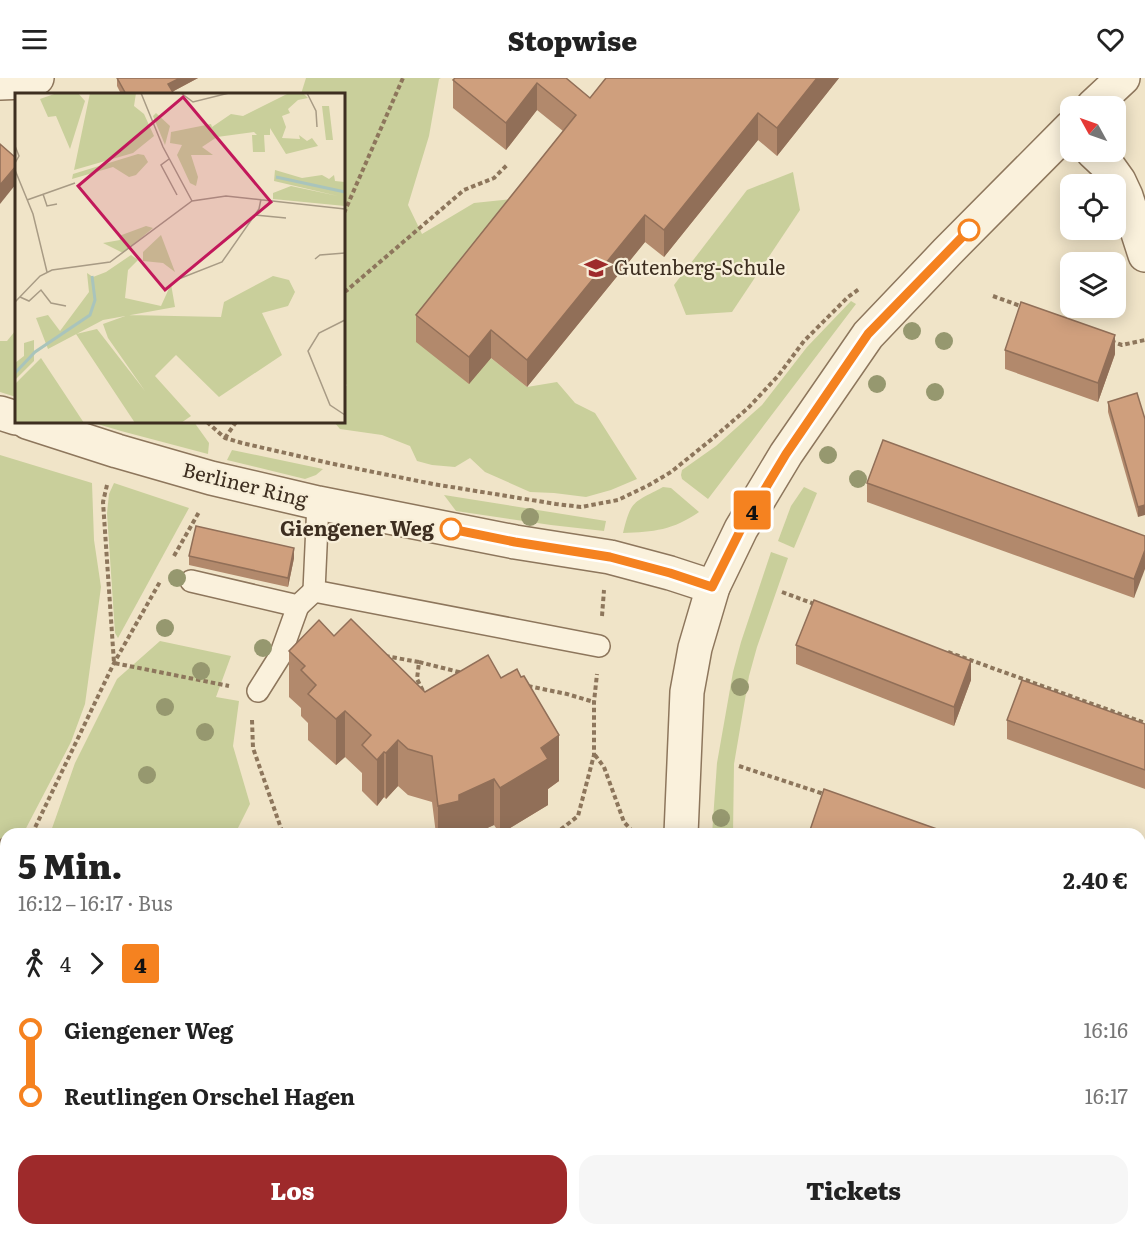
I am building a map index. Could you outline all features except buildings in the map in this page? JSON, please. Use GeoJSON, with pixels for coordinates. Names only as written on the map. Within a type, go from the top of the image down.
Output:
{"type":"FeatureCollection","features":[{"type":"Feature","properties":{"kind":"street"},"geometry":{"type":"LineString","coordinates":[[0,84],[25,82],[37,78]]}},
{"type":"Feature","properties":{"kind":"street"},"geometry":{"type":"LineString","coordinates":[[1104,96],[1123,78]]}},
{"type":"Feature","properties":{"kind":"street"},"geometry":{"type":"LineString","coordinates":[[681,828],[687,692],[695,648],[712,587],[741,529],[786,454],[868,334],[1060,139]]}},
{"type":"Feature","properties":{"kind":"street"},"geometry":{"type":"LineString","coordinates":[[1104,162],[1119,181],[1126,196],[1144,251]]}},
{"type":"Feature","properties":{"kind":"street"},"geometry":{"type":"LineString","coordinates":[[0,413],[15,418]]}},
{"type":"Feature","properties":{"kind":"street","name":"Berliner Ring"},"geometry":{"type":"LineString","coordinates":[[30,423],[211,478],[318,503],[515,542],[610,557],[712,587]]}},
{"type":"Feature","properties":{"kind":"lane"},"geometry":{"type":"LineString","coordinates":[[258,691],[280,656],[298,606],[314,591],[318,503]]}},
{"type":"Feature","properties":{"kind":"lane"},"geometry":{"type":"LineString","coordinates":[[191,581],[298,606]]}},
{"type":"Feature","properties":{"kind":"lane"},"geometry":{"type":"LineString","coordinates":[[314,591],[599,646]]}},
{"type":"Feature","properties":{"kind":"path"},"geometry":{"type":"LineString","coordinates":[[345,211],[403,78]]}},
{"type":"Feature","properties":{"kind":"path"},"geometry":{"type":"LineString","coordinates":[[345,291],[464,190],[494,178],[508,164]]}},
{"type":"Feature","properties":{"kind":"path"},"geometry":{"type":"LineString","coordinates":[[208,423],[225,438],[242,443],[433,484],[582,507],[618,500],[671,472],[727,427],[778,376],[804,341],[848,297],[866,285]]}},
{"type":"Feature","properties":{"kind":"path"},"geometry":{"type":"LineString","coordinates":[[993,296],[1025,308]]}},
{"type":"Feature","properties":{"kind":"path"},"geometry":{"type":"LineString","coordinates":[[1111,341],[1122,345],[1145,340]]}},
{"type":"Feature","properties":{"kind":"path"},"geometry":{"type":"LineString","coordinates":[[221,448],[235,423]]}},
{"type":"Feature","properties":{"kind":"path"},"geometry":{"type":"LineString","coordinates":[[114,663],[103,502],[117,450]]}},
{"type":"Feature","properties":{"kind":"path"},"geometry":{"type":"LineString","coordinates":[[172,561],[200,510]]}},
{"type":"Feature","properties":{"kind":"path"},"geometry":{"type":"LineString","coordinates":[[35,828],[114,663],[166,571]]}},
{"type":"Feature","properties":{"kind":"path"},"geometry":{"type":"LineString","coordinates":[[563,828],[578,816],[594,755],[594,702],[604,589]]}},
{"type":"Feature","properties":{"kind":"path"},"geometry":{"type":"LineString","coordinates":[[783,592],[826,608]]}},
{"type":"Feature","properties":{"kind":"path"},"geometry":{"type":"LineString","coordinates":[[947,651],[1145,723]]}},
{"type":"Feature","properties":{"kind":"path"},"geometry":{"type":"LineString","coordinates":[[376,654],[463,673]]}},
{"type":"Feature","properties":{"kind":"path"},"geometry":{"type":"LineString","coordinates":[[419,662],[417,679],[427,700]]}},
{"type":"Feature","properties":{"kind":"path"},"geometry":{"type":"LineString","coordinates":[[114,663],[258,691],[252,712],[253,748],[281,828]]}},
{"type":"Feature","properties":{"kind":"path"},"geometry":{"type":"LineString","coordinates":[[526,686],[594,702]]}},
{"type":"Feature","properties":{"kind":"path"},"geometry":{"type":"LineString","coordinates":[[594,755],[604,766],[624,822],[630,828]]}},
{"type":"Feature","properties":{"kind":"path"},"geometry":{"type":"LineString","coordinates":[[739,766],[830,796]]}},
{"type":"Feature","properties":{"kind":"green space"},"geometry":{"type":"Polygon","coordinates":[[[306,78],[441,78],[429,136],[408,205],[422,234],[474,203],[532,197],[491,358],[527,387],[557,382],[575,403],[595,413],[637,479],[586,497],[530,492],[485,472],[470,458],[455,467],[432,465],[417,461],[410,446],[382,435],[340,429],[335,423],[345,423],[345,387],[347,385],[345,384],[345,93],[301,93],[306,78]]]}},
{"type":"Feature","properties":{"kind":"green space"},"geometry":{"type":"Polygon","coordinates":[[[793,172],[800,210],[732,312],[686,315],[674,285],[747,190],[793,172]]]}},
{"type":"Feature","properties":{"kind":"green space"},"geometry":{"type":"Polygon","coordinates":[[[851,301],[856,304],[708,499],[682,479],[682,470],[716,446],[762,405],[807,347],[851,301]]]}},
{"type":"Feature","properties":{"kind":"green space"},"geometry":{"type":"Polygon","coordinates":[[[15,331],[15,397],[0,392],[0,341],[7,341],[15,331]]]}},
{"type":"Feature","properties":{"kind":"green space"},"geometry":{"type":"Polygon","coordinates":[[[94,423],[195,423],[209,443],[208,454],[94,423]]]}},
{"type":"Feature","properties":{"kind":"green space"},"geometry":{"type":"Polygon","coordinates":[[[232,450],[323,469],[316,475],[305,479],[227,460],[232,450]]]}},
{"type":"Feature","properties":{"kind":"green space"},"geometry":{"type":"Polygon","coordinates":[[[0,455],[92,483],[94,540],[101,587],[85,704],[71,742],[26,828],[0,828],[0,455]]]}},
{"type":"Feature","properties":{"kind":"green space"},"geometry":{"type":"Polygon","coordinates":[[[114,483],[189,508],[118,638],[115,633],[107,513],[109,494],[114,483]]]}},
{"type":"Feature","properties":{"kind":"green space"},"geometry":{"type":"Polygon","coordinates":[[[663,487],[671,488],[699,512],[681,523],[663,529],[623,533],[631,508],[645,496],[663,487]]]}},
{"type":"Feature","properties":{"kind":"green space"},"geometry":{"type":"Polygon","coordinates":[[[804,487],[817,493],[794,548],[778,541],[791,506],[804,487]]]}},
{"type":"Feature","properties":{"kind":"green space"},"geometry":{"type":"Polygon","coordinates":[[[444,495],[606,521],[604,531],[456,511],[444,495]]]}},
{"type":"Feature","properties":{"kind":"green space"},"geometry":{"type":"Polygon","coordinates":[[[771,552],[788,558],[749,676],[734,764],[733,828],[712,828],[717,763],[733,672],[771,552]]]}},
{"type":"Feature","properties":{"kind":"green space"},"geometry":{"type":"Polygon","coordinates":[[[160,641],[231,656],[216,697],[239,701],[233,746],[250,804],[238,828],[52,828],[75,763],[117,679],[160,641]]]}},
{"type":"Feature","properties":{"kind":"bus line","name":"4"},"geometry":{"type":"LineString","coordinates":[[451,529],[610,557],[712,587],[741,529],[786,454],[868,334],[969,230]]}},
{"type":"Feature","properties":{"kind":"place","name":"Gutenberg-Schule"},"geometry":{"type":"Point","coordinates":[596,268]}},
{"type":"Feature","properties":{"kind":"place","name":"Giengener Weg"},"geometry":{"type":"Point","coordinates":[451,529]}}]}
